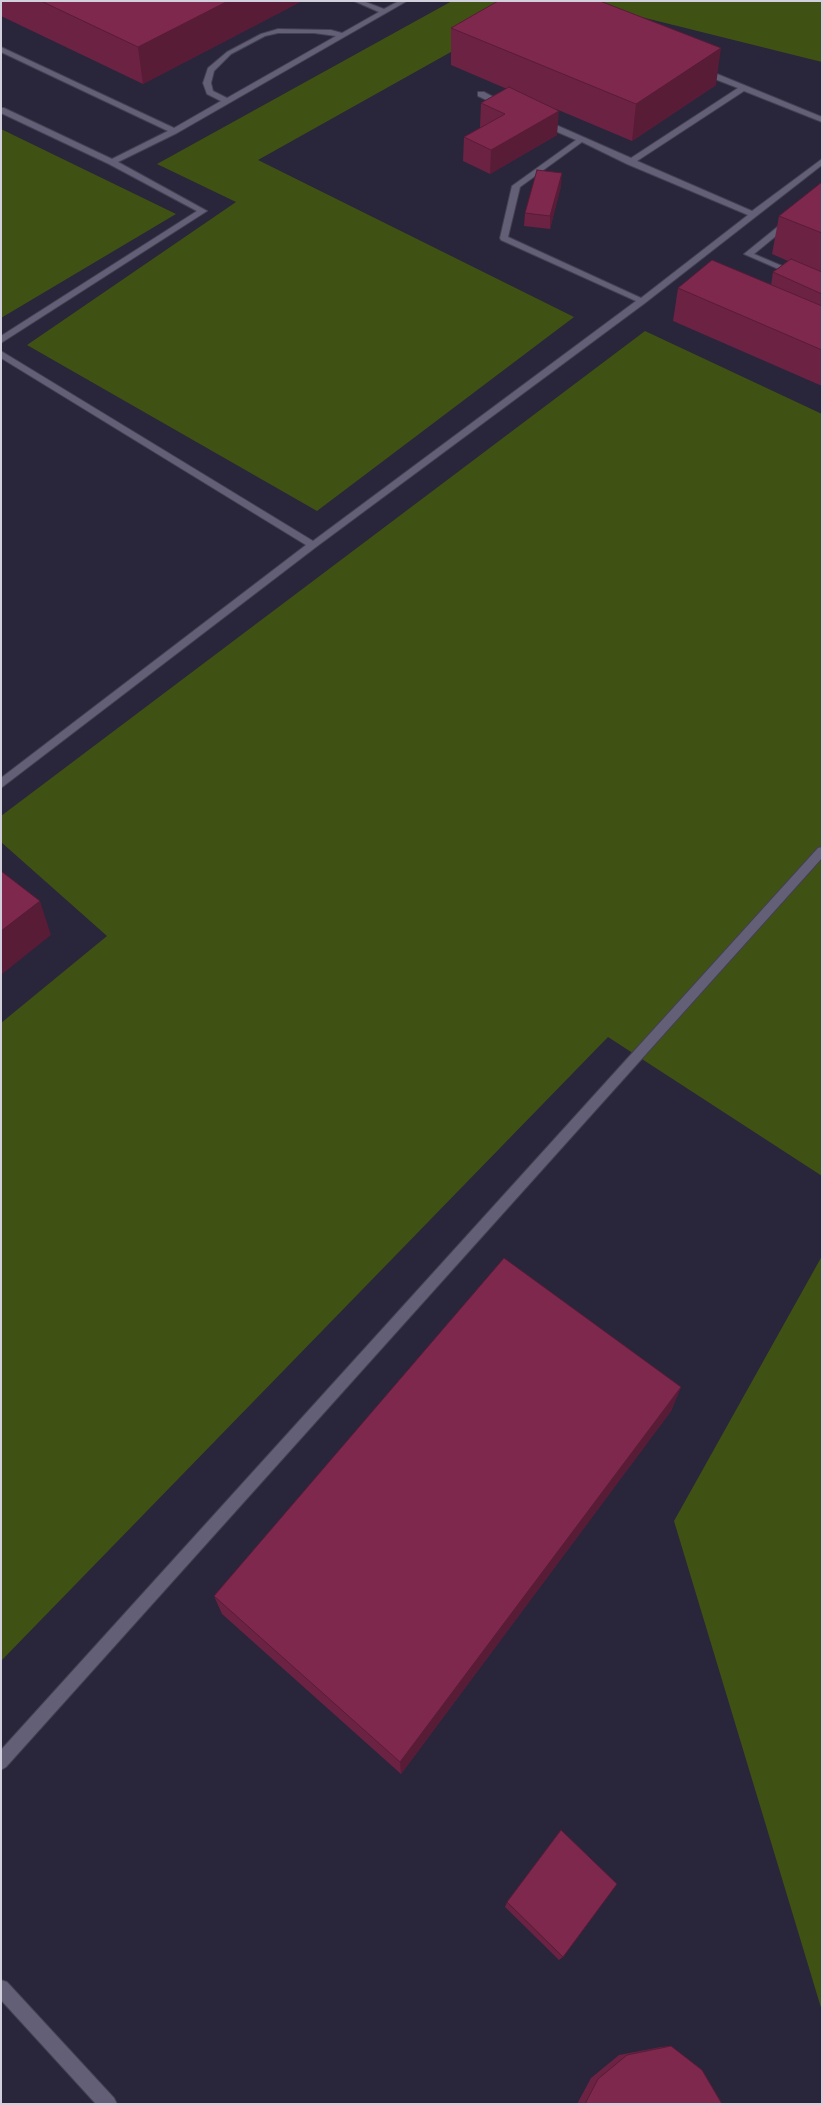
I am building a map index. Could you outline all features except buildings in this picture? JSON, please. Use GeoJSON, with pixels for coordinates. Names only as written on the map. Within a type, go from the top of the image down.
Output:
{"type":"FeatureCollection","features":[{"type":"Feature","properties":{"kind":"lane"},"geometry":{"type":"LineString","coordinates":[[357,1],[385,12]]}},
{"type":"Feature","properties":{"kind":"lane"},"geometry":{"type":"LineString","coordinates":[[112,162],[174,131],[404,1]]}},
{"type":"Feature","properties":{"kind":"lane"},"geometry":{"type":"LineString","coordinates":[[226,101],[210,92],[207,83],[211,70],[229,54],[262,35],[278,31],[314,31],[331,32],[342,36]]}},
{"type":"Feature","properties":{"kind":"lane"},"geometry":{"type":"LineString","coordinates":[[1,48],[174,131]]}},
{"type":"Feature","properties":{"kind":"lane"},"geometry":{"type":"LineString","coordinates":[[692,67],[822,120]]}},
{"type":"Feature","properties":{"kind":"lane"},"geometry":{"type":"LineString","coordinates":[[630,162],[743,88]]}},
{"type":"Feature","properties":{"kind":"lane"},"geometry":{"type":"LineString","coordinates":[[481,94],[510,108]]}},
{"type":"Feature","properties":{"kind":"lane"},"geometry":{"type":"LineString","coordinates":[[1,110],[112,162],[203,211],[1,340]]}},
{"type":"Feature","properties":{"kind":"lane"},"geometry":{"type":"LineString","coordinates":[[538,120],[630,162],[754,214]]}},
{"type":"Feature","properties":{"kind":"lane"},"geometry":{"type":"LineString","coordinates":[[580,140],[516,186],[504,238],[642,301]]}},
{"type":"Feature","properties":{"kind":"lane"},"geometry":{"type":"LineString","coordinates":[[1,784],[313,545],[642,301],[686,271],[754,214],[822,161]]}},
{"type":"Feature","properties":{"kind":"lane"},"geometry":{"type":"LineString","coordinates":[[797,216],[748,254],[822,286]]}},
{"type":"Feature","properties":{"kind":"lane"},"geometry":{"type":"LineString","coordinates":[[1,354],[313,545]]}},
{"type":"Feature","properties":{"kind":"lane"},"geometry":{"type":"LineString","coordinates":[[1,1762],[822,851]]}},
{"type":"Feature","properties":{"kind":"lane"},"geometry":{"type":"LineString","coordinates":[[1,1988],[108,2104]]}},
{"type":"Feature","properties":{"kind":"green space"},"geometry":{"type":"Polygon","coordinates":[[[452,1],[542,1],[258,160],[574,317],[317,511],[27,345],[236,202],[157,164],[452,1]]]}},
{"type":"Feature","properties":{"kind":"green space"},"geometry":{"type":"Polygon","coordinates":[[[577,1],[822,1],[822,62],[577,1]]]}},
{"type":"Feature","properties":{"kind":"green space"},"geometry":{"type":"Polygon","coordinates":[[[1,129],[176,214],[1,318],[1,129]]]}},
{"type":"Feature","properties":{"kind":"green space"},"geometry":{"type":"Polygon","coordinates":[[[645,331],[822,414],[822,1176],[608,1037],[1,1661],[1,1023],[107,936],[1,842],[1,816],[645,331]]]}},
{"type":"Feature","properties":{"kind":"green space"},"geometry":{"type":"Polygon","coordinates":[[[822,1256],[822,2011],[674,1521],[822,1256]]]}}]}
